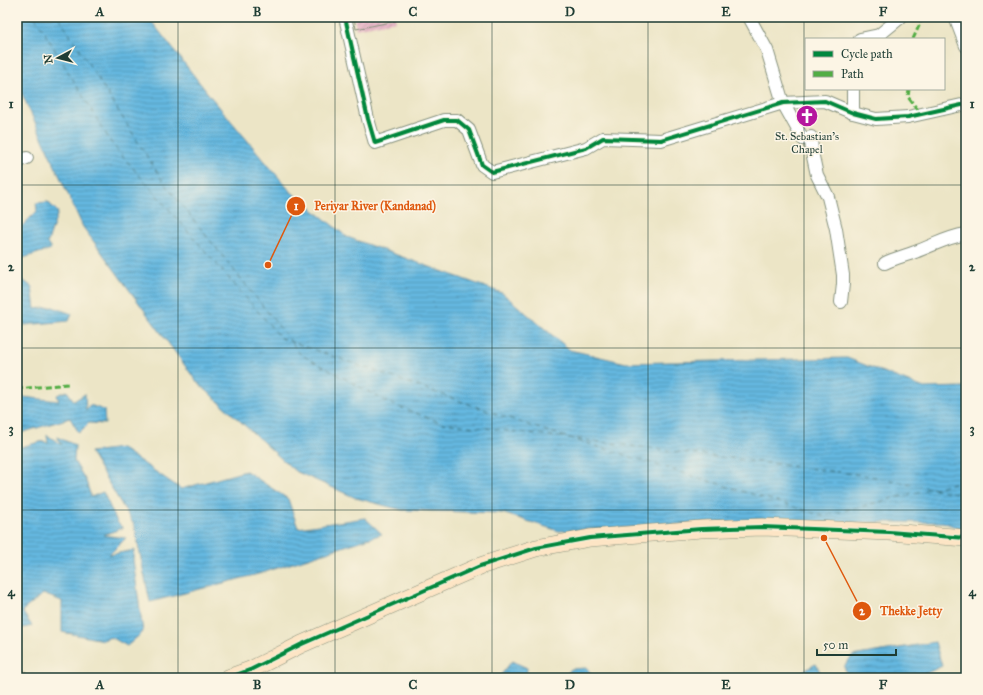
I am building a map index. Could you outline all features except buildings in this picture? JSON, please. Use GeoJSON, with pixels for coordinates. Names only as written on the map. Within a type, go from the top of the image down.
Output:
{"type":"FeatureCollection","features":[{"type":"Feature","properties":{"kind":"street"},"geometry":{"type":"LineString","coordinates":[[345,17],[368,119],[375,143],[444,120],[457,120],[469,130],[482,165],[492,172],[586,148],[602,138],[661,140],[783,104],[825,101],[853,113],[876,119],[908,116],[966,104]]}},
{"type":"Feature","properties":{"kind":"street"},"geometry":{"type":"LineString","coordinates":[[749,17],[767,50],[783,104],[802,139],[811,137],[812,152],[817,175],[828,197],[841,254],[844,284],[841,302]]}},
{"type":"Feature","properties":{"kind":"street"},"geometry":{"type":"LineString","coordinates":[[865,38],[879,35],[901,17]]}},
{"type":"Feature","properties":{"kind":"street"},"geometry":{"type":"LineString","coordinates":[[955,17],[966,46]]}},
{"type":"Feature","properties":{"kind":"street"},"geometry":{"type":"LineString","coordinates":[[853,113],[854,90]]}},
{"type":"Feature","properties":{"kind":"street"},"geometry":{"type":"LineString","coordinates":[[885,263],[953,236],[966,234]]}},
{"type":"Feature","properties":{"kind":"street"},"geometry":{"type":"LineString","coordinates":[[228,678],[250,670],[302,644],[480,566],[536,548],[590,538],[701,528],[762,527],[889,532],[947,538],[966,538]]}},
{"type":"Feature","properties":{"kind":"water"},"geometry":{"type":"Polygon","coordinates":[[[17,17],[148,17],[210,96],[290,191],[347,237],[502,293],[570,350],[626,363],[847,358],[924,388],[966,387],[966,531],[943,522],[721,522],[559,531],[502,513],[402,510],[356,498],[295,471],[197,382],[83,227],[17,83],[17,17]]]}},
{"type":"Feature","properties":{"kind":"water"},"geometry":{"type":"Polygon","coordinates":[[[48,202],[58,212],[48,242],[46,242],[51,249],[17,260],[17,231],[37,211],[36,203],[48,202]]]}},
{"type":"Feature","properties":{"kind":"water"},"geometry":{"type":"Polygon","coordinates":[[[17,276],[32,287],[35,309],[53,307],[72,314],[69,321],[24,325],[23,315],[17,312],[17,276]]]}},
{"type":"Feature","properties":{"kind":"water"},"geometry":{"type":"Polygon","coordinates":[[[67,391],[74,401],[85,394],[86,411],[90,405],[104,410],[105,424],[89,423],[79,433],[70,418],[17,434],[17,401],[20,403],[22,397],[59,401],[57,395],[67,391]]]}},
{"type":"Feature","properties":{"kind":"water"},"geometry":{"type":"Polygon","coordinates":[[[47,435],[62,445],[57,437],[75,445],[74,461],[86,481],[91,497],[103,492],[117,522],[123,528],[103,535],[126,538],[109,555],[134,550],[133,559],[143,632],[127,646],[111,637],[103,640],[62,632],[62,601],[43,594],[22,611],[32,626],[18,629],[17,448],[44,441],[48,444],[47,435]]]}},
{"type":"Feature","properties":{"kind":"water"},"geometry":{"type":"Polygon","coordinates":[[[121,448],[181,489],[246,471],[288,499],[298,528],[365,518],[382,534],[262,573],[150,602],[134,525],[90,452],[121,448]]]}},
{"type":"Feature","properties":{"kind":"water"},"geometry":{"type":"Polygon","coordinates":[[[935,642],[942,666],[916,678],[849,678],[844,667],[852,656],[935,642]]]}},
{"type":"Feature","properties":{"kind":"water"},"geometry":{"type":"Polygon","coordinates":[[[512,661],[527,668],[526,678],[518,678],[517,673],[513,678],[509,678],[507,674],[500,676],[512,661]]]}},
{"type":"Feature","properties":{"kind":"water"},"geometry":{"type":"Polygon","coordinates":[[[816,664],[823,678],[790,678],[816,664]]]}},
{"type":"Feature","properties":{"kind":"water"},"geometry":{"type":"Polygon","coordinates":[[[587,668],[593,678],[564,678],[571,669],[587,668]]]}},
{"type":"Feature","properties":{"kind":"ferry route"},"geometry":{"type":"LineString","coordinates":[[35,17],[112,144],[281,338],[534,427],[823,516],[966,480]]}},
{"type":"Feature","properties":{"kind":"ferry route"},"geometry":{"type":"LineString","coordinates":[[59,17],[164,183],[290,340]]}},
{"type":"Feature","properties":{"kind":"ferry route"},"geometry":{"type":"LineString","coordinates":[[292,343],[300,354],[391,404],[442,423],[570,438]]}},
{"type":"Feature","properties":{"kind":"ferry route"},"geometry":{"type":"LineString","coordinates":[[577,439],[870,476],[966,495]]}},
{"type":"Feature","properties":{"kind":"marked path"},"geometry":{"type":"LineString","coordinates":[[913,38],[923,17]]}},
{"type":"Feature","properties":{"kind":"marked path"},"geometry":{"type":"LineString","coordinates":[[909,90],[908,97],[921,114]]}},
{"type":"Feature","properties":{"kind":"marked path"},"geometry":{"type":"LineString","coordinates":[[17,389],[68,384]]}},
{"type":"Feature","properties":{"kind":"cycle path"},"geometry":{"type":"LineString","coordinates":[[345,17],[368,119],[375,143],[444,120],[457,120],[469,130],[482,165],[492,172],[586,148],[603,138],[661,140],[783,103],[825,101],[853,113],[876,119],[908,117],[966,104]]}},
{"type":"Feature","properties":{"kind":"cycle path"},"geometry":{"type":"LineString","coordinates":[[228,678],[250,670],[302,644],[480,566],[536,548],[590,538],[701,529],[762,527],[889,532],[966,538]]}},
{"type":"Feature","properties":{"kind":"place","name":"St. Sebastian's Chapel"},"geometry":{"type":"Point","coordinates":[807,116]}},
{"type":"Feature","properties":{"kind":"place","name":"Periyar River (Kandanad)"},"geometry":{"type":"Point","coordinates":[268,265]}},
{"type":"Feature","properties":{"kind":"place","name":"Thekke Jetty"},"geometry":{"type":"Point","coordinates":[824,538]}}]}
